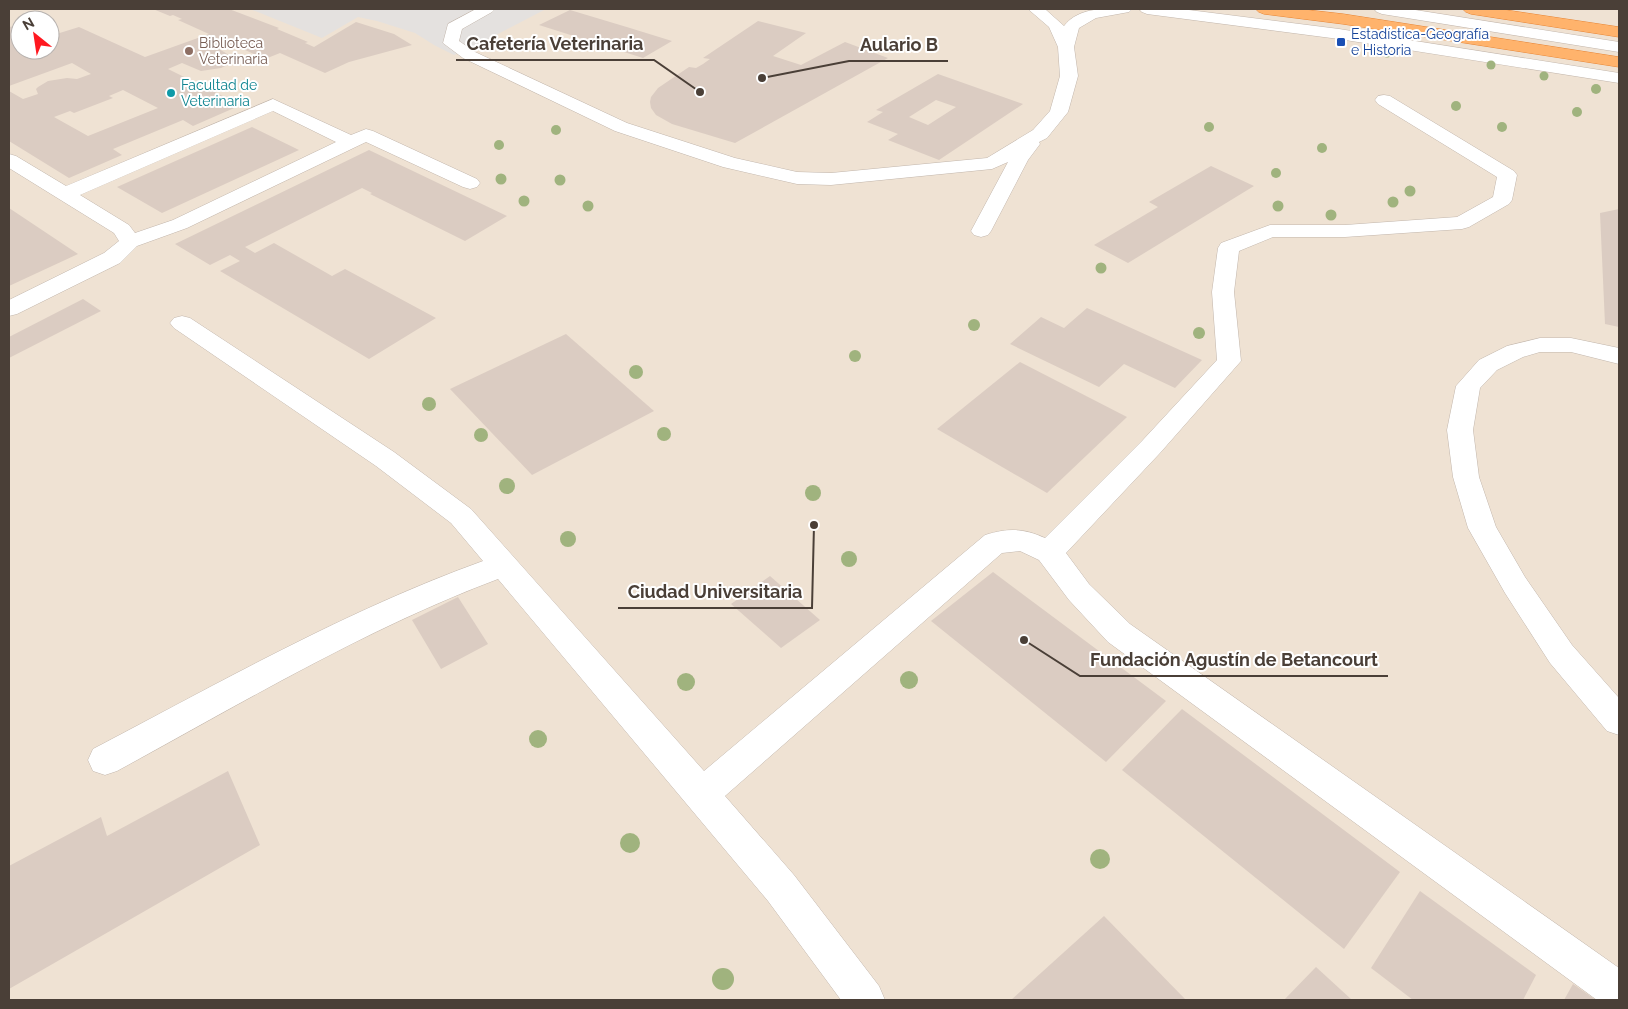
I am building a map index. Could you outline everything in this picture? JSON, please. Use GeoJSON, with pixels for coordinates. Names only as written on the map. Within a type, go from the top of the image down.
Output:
{"type":"FeatureCollection","features":[{"type":"Feature","properties":{"kind":"highway"},"geometry":{"type":"LineString","coordinates":[[1264,9],[1343,19],[1619,62]]}},
{"type":"Feature","properties":{"kind":"highway"},"geometry":{"type":"LineString","coordinates":[[1471,9],[1619,32]]}},
{"type":"Feature","properties":{"kind":"street"},"geometry":{"type":"LineString","coordinates":[[487,9],[454,27],[451,44],[469,55],[621,127],[730,163],[797,178],[831,179],[950,169],[992,163],[1040,134]]}},
{"type":"Feature","properties":{"kind":"street"},"geometry":{"type":"LineString","coordinates":[[981,231],[1019,158],[1059,112],[1069,76],[1066,46],[1056,25],[1036,9]]}},
{"type":"Feature","properties":{"kind":"street"},"geometry":{"type":"LineString","coordinates":[[1066,46],[1072,26],[1092,14],[1124,9]]}},
{"type":"Feature","properties":{"kind":"street"},"geometry":{"type":"LineString","coordinates":[[1147,9],[1339,34],[1619,78]]}},
{"type":"Feature","properties":{"kind":"street"},"geometry":{"type":"LineString","coordinates":[[1382,9],[1619,47]]}},
{"type":"Feature","properties":{"kind":"street"},"geometry":{"type":"LineString","coordinates":[[1049,552],[1151,447],[1229,361],[1224,292],[1229,248],[1270,231],[1345,231],[1462,223],[1502,200],[1508,175],[1384,100]]}},
{"type":"Feature","properties":{"kind":"street"},"geometry":{"type":"LineString","coordinates":[[65,194],[273,104],[350,142]]}},
{"type":"Feature","properties":{"kind":"street"},"geometry":{"type":"LineString","coordinates":[[9,309],[112,258],[130,242],[180,224],[366,135],[470,183]]}},
{"type":"Feature","properties":{"kind":"street"},"geometry":{"type":"LineString","coordinates":[[9,160],[122,229],[130,242]]}},
{"type":"Feature","properties":{"kind":"street"},"geometry":{"type":"LineString","coordinates":[[182,323],[393,465],[461,516],[502,566],[702,794],[780,888],[864,1000]]}},
{"type":"Feature","properties":{"kind":"street"},"geometry":{"type":"LineString","coordinates":[[1619,356],[1571,345],[1540,345],[1516,351],[1488,364],[1468,386],[1460,430],[1466,477],[1482,528],[1515,585],[1561,654],[1619,721]]}},
{"type":"Feature","properties":{"kind":"street"},"geometry":{"type":"LineString","coordinates":[[702,794],[995,543],[1023,540],[1049,552],[1079,592],[1119,633],[1619,992]]}},
{"type":"Feature","properties":{"kind":"street"},"geometry":{"type":"LineString","coordinates":[[105,760],[349,630],[434,591],[502,566]]}},
{"type":"Feature","properties":{"kind":"shaded area"},"geometry":{"type":"Polygon","coordinates":[[[9,9],[1619,9],[1619,1000],[9,1000],[9,9]]]}},
{"type":"Feature","properties":{"kind":"shaded area"},"geometry":{"type":"Polygon","coordinates":[[[250,9],[546,9],[454,55],[415,33],[377,21],[358,17],[322,38],[250,9]]]}},
{"type":"Feature","properties":{"kind":"building","name":"Facultad de Veterinaria"},"geometry":{"type":"Polygon","coordinates":[[[153,9],[229,9],[279,28],[277,29],[308,42],[305,43],[314,47],[356,22],[394,34],[412,45],[349,62],[325,73],[280,53],[265,59],[232,44],[219,49],[234,58],[232,63],[221,68],[201,71],[182,63],[168,69],[241,105],[193,126],[183,120],[113,149],[122,155],[69,178],[9,141],[9,91],[23,99],[38,94],[36,89],[48,81],[67,78],[77,79],[91,74],[72,63],[9,86],[9,27],[10,60],[60,60],[60,33],[79,27],[145,57],[209,34],[178,20],[182,19],[173,15],[170,16],[153,9]],[[123,90],[109,96],[113,98],[74,113],[70,111],[54,117],[88,136],[158,108],[123,90]]]}},
{"type":"Feature","properties":{"kind":"building"},"geometry":{"type":"Polygon","coordinates":[[[570,10],[672,41],[643,58],[539,25],[570,10]]]}},
{"type":"Feature","properties":{"kind":"building"},"geometry":{"type":"Polygon","coordinates":[[[758,21],[806,33],[773,56],[801,65],[845,42],[888,58],[735,143],[672,124],[656,115],[651,108],[650,102],[651,97],[658,88],[689,67],[696,68],[703,64],[710,59],[703,58],[758,21]]]}},
{"type":"Feature","properties":{"kind":"building"},"geometry":{"type":"Polygon","coordinates":[[[938,74],[1023,104],[939,160],[888,140],[898,134],[867,122],[883,112],[876,110],[938,74]],[[936,100],[909,117],[928,125],[956,107],[936,100]]]}},
{"type":"Feature","properties":{"kind":"building"},"geometry":{"type":"Polygon","coordinates":[[[252,127],[299,150],[162,213],[117,187],[252,127]]]}},
{"type":"Feature","properties":{"kind":"building"},"geometry":{"type":"Polygon","coordinates":[[[369,150],[507,216],[465,241],[370,194],[372,193],[362,188],[245,247],[255,253],[274,243],[332,276],[345,269],[436,318],[369,359],[220,271],[240,261],[230,255],[210,265],[175,244],[369,150]]]}},
{"type":"Feature","properties":{"kind":"building"},"geometry":{"type":"Polygon","coordinates":[[[1211,166],[1254,186],[1128,263],[1094,245],[1158,207],[1149,202],[1211,166]]]}},
{"type":"Feature","properties":{"kind":"building"},"geometry":{"type":"Polygon","coordinates":[[[9,208],[78,254],[9,286],[9,208]]]}},
{"type":"Feature","properties":{"kind":"building"},"geometry":{"type":"Polygon","coordinates":[[[1619,209],[1619,327],[1605,324],[1600,213],[1619,209]]]}},
{"type":"Feature","properties":{"kind":"building"},"geometry":{"type":"Polygon","coordinates":[[[83,299],[101,311],[9,358],[9,337],[83,299]]]}},
{"type":"Feature","properties":{"kind":"building"},"geometry":{"type":"Polygon","coordinates":[[[1087,308],[1202,360],[1175,388],[1124,364],[1099,387],[1010,344],[1041,317],[1064,328],[1087,308]]]}},
{"type":"Feature","properties":{"kind":"building"},"geometry":{"type":"Polygon","coordinates":[[[566,334],[654,411],[532,475],[450,389],[566,334]]]}},
{"type":"Feature","properties":{"kind":"building"},"geometry":{"type":"Polygon","coordinates":[[[1020,362],[1127,417],[1047,493],[937,429],[1020,362]]]}},
{"type":"Feature","properties":{"kind":"building"},"geometry":{"type":"Polygon","coordinates":[[[993,572],[1166,701],[1106,762],[931,621],[993,572]]]}},
{"type":"Feature","properties":{"kind":"building"},"geometry":{"type":"Polygon","coordinates":[[[770,576],[820,620],[781,648],[731,604],[770,576]]]}},
{"type":"Feature","properties":{"kind":"building"},"geometry":{"type":"Polygon","coordinates":[[[458,597],[488,644],[441,669],[412,620],[458,597]]]}},
{"type":"Feature","properties":{"kind":"building"},"geometry":{"type":"Polygon","coordinates":[[[1182,709],[1400,872],[1344,949],[1122,770],[1182,709]]]}},
{"type":"Feature","properties":{"kind":"building"},"geometry":{"type":"Polygon","coordinates":[[[228,771],[260,845],[9,989],[9,866],[101,817],[107,836],[228,771]]]}},
{"type":"Feature","properties":{"kind":"building"},"geometry":{"type":"Polygon","coordinates":[[[1420,891],[1536,975],[1523,1000],[1413,1000],[1371,968],[1420,891]]]}},
{"type":"Feature","properties":{"kind":"building"},"geometry":{"type":"Polygon","coordinates":[[[1104,916],[1186,1000],[1011,1000],[1104,916]]]}},
{"type":"Feature","properties":{"kind":"building"},"geometry":{"type":"Polygon","coordinates":[[[1316,967],[1352,1000],[1284,1000],[1316,967]]]}},
{"type":"Feature","properties":{"kind":"building"},"geometry":{"type":"Polygon","coordinates":[[[1573,984],[1596,1000],[1564,1000],[1573,984]]]}},
{"type":"Feature","properties":{"kind":"place","name":"Estadística-Geografía e Historia"},"geometry":{"type":"Point","coordinates":[1341,42]}},
{"type":"Feature","properties":{"kind":"place","name":"Biblioteca Veterinaria"},"geometry":{"type":"Point","coordinates":[189,51]}},
{"type":"Feature","properties":{"kind":"place","name":"Aulario B"},"geometry":{"type":"Point","coordinates":[762,78]}},
{"type":"Feature","properties":{"kind":"place","name":"Cafetería Veterinaria"},"geometry":{"type":"Point","coordinates":[700,92]}},
{"type":"Feature","properties":{"kind":"place","name":"Facultad de Veterinaria"},"geometry":{"type":"Point","coordinates":[171,93]}},
{"type":"Feature","properties":{"kind":"place","name":"Ciudad Universitaria"},"geometry":{"type":"Point","coordinates":[814,525]}},
{"type":"Feature","properties":{"kind":"place","name":"Fundación Agustín de Betancourt"},"geometry":{"type":"Point","coordinates":[1024,640]}}]}
